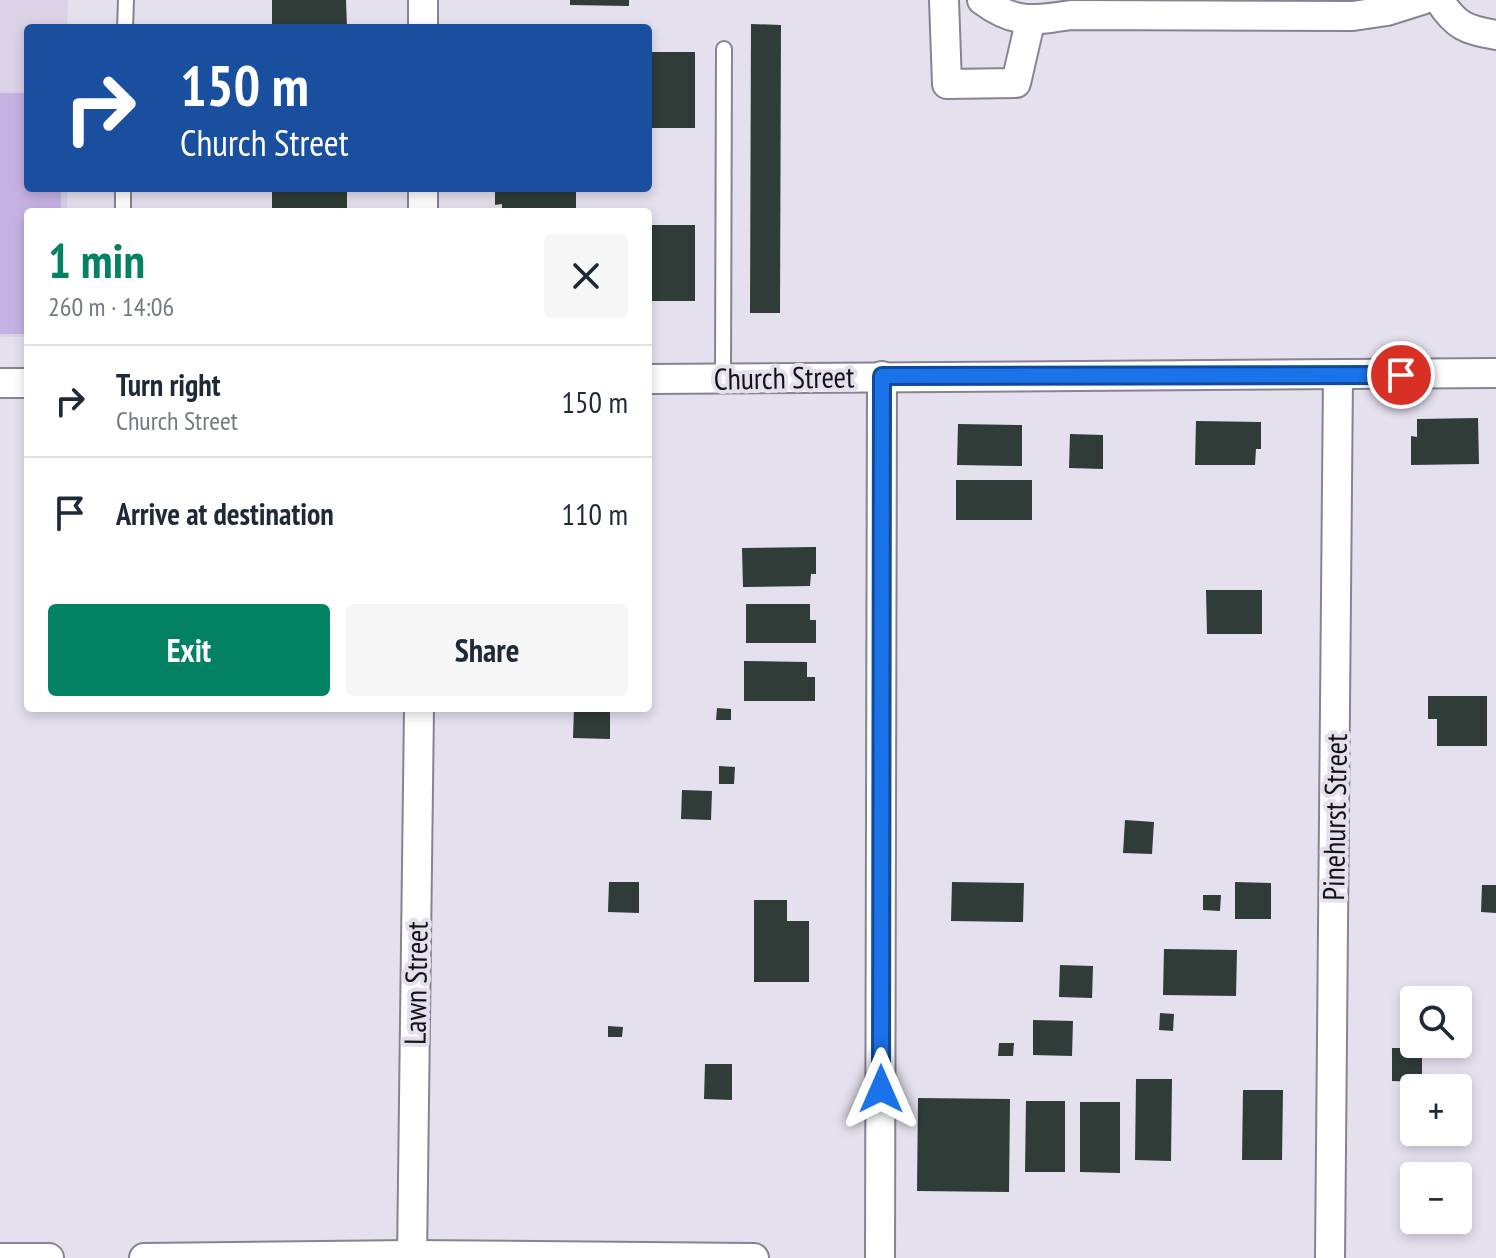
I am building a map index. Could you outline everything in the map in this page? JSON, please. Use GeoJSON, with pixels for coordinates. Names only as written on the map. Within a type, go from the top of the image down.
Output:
{"type":"FeatureCollection","features":[{"type":"Feature","properties":{"kind":"street"},"geometry":{"type":"LineString","coordinates":[[423,0],[423,24]]}},
{"type":"Feature","properties":{"kind":"street"},"geometry":{"type":"LineString","coordinates":[[944,0],[947,84],[1016,83],[1030,22]]}},
{"type":"Feature","properties":{"kind":"street"},"geometry":{"type":"LineString","coordinates":[[982,0],[995,10],[1030,22],[1071,15],[1353,16],[1387,11],[1422,0]]}},
{"type":"Feature","properties":{"kind":"street"},"geometry":{"type":"LineString","coordinates":[[1439,0],[1450,17],[1469,31],[1496,35]]}},
{"type":"Feature","properties":{"kind":"street","name":"Church Street"},"geometry":{"type":"LineString","coordinates":[[652,379],[1496,373]]}},
{"type":"Feature","properties":{"kind":"street"},"geometry":{"type":"LineString","coordinates":[[880,1258],[882,376]]}},
{"type":"Feature","properties":{"kind":"street","name":"Pinehurst Street"},"geometry":{"type":"LineString","coordinates":[[1330,1258],[1338,376]]}},
{"type":"Feature","properties":{"kind":"street"},"geometry":{"type":"LineString","coordinates":[[0,383],[24,383]]}},
{"type":"Feature","properties":{"kind":"street","name":"Lawn Street"},"geometry":{"type":"LineString","coordinates":[[412,1257],[419,712]]}},
{"type":"Feature","properties":{"kind":"street"},"geometry":{"type":"LineString","coordinates":[[0,1258],[49,1258]]}},
{"type":"Feature","properties":{"kind":"street"},"geometry":{"type":"LineString","coordinates":[[144,1258],[754,1258]]}},
{"type":"Feature","properties":{"kind":"lane"},"geometry":{"type":"LineString","coordinates":[[125,24],[126,0]]}},
{"type":"Feature","properties":{"kind":"lane"},"geometry":{"type":"LineString","coordinates":[[723,378],[724,49]]}},
{"type":"Feature","properties":{"kind":"shaded area"},"geometry":{"type":"Polygon","coordinates":[[[0,0],[68,0],[67,24],[24,24],[24,192],[67,192],[67,208],[24,208],[24,337],[0,337],[0,0]]]}},
{"type":"Feature","properties":{"kind":"shaded area"},"geometry":{"type":"Polygon","coordinates":[[[0,93],[24,93],[24,192],[61,192],[61,208],[24,208],[24,334],[0,334],[0,93]]]}},
{"type":"Feature","properties":{"kind":"building"},"geometry":{"type":"Polygon","coordinates":[[[272,0],[346,0],[347,24],[272,24],[272,0]]]}},
{"type":"Feature","properties":{"kind":"building"},"geometry":{"type":"Polygon","coordinates":[[[570,0],[629,0],[629,6],[570,5],[570,0]]]}},
{"type":"Feature","properties":{"kind":"building"},"geometry":{"type":"Polygon","coordinates":[[[751,24],[781,25],[780,313],[750,313],[751,24]]]}},
{"type":"Feature","properties":{"kind":"building"},"geometry":{"type":"Polygon","coordinates":[[[652,52],[695,52],[695,128],[652,128],[652,52]]]}},
{"type":"Feature","properties":{"kind":"building"},"geometry":{"type":"Polygon","coordinates":[[[272,192],[347,192],[347,208],[272,208],[272,192]]]}},
{"type":"Feature","properties":{"kind":"building"},"geometry":{"type":"Polygon","coordinates":[[[495,192],[576,192],[576,208],[502,208],[502,204],[495,205],[495,192]]]}},
{"type":"Feature","properties":{"kind":"building"},"geometry":{"type":"Polygon","coordinates":[[[652,225],[695,225],[695,301],[652,301],[652,225]]]}},
{"type":"Feature","properties":{"kind":"building"},"geometry":{"type":"Polygon","coordinates":[[[1478,418],[1479,464],[1411,465],[1411,436],[1417,437],[1417,419],[1478,418]]]}},
{"type":"Feature","properties":{"kind":"building"},"geometry":{"type":"Polygon","coordinates":[[[1196,421],[1261,422],[1261,449],[1256,449],[1255,465],[1195,465],[1196,421]]]}},
{"type":"Feature","properties":{"kind":"building"},"geometry":{"type":"Polygon","coordinates":[[[958,424],[1022,425],[1022,466],[957,465],[958,424]]]}},
{"type":"Feature","properties":{"kind":"building"},"geometry":{"type":"Polygon","coordinates":[[[1070,434],[1103,435],[1103,469],[1069,468],[1070,434]]]}},
{"type":"Feature","properties":{"kind":"building"},"geometry":{"type":"Polygon","coordinates":[[[956,480],[1032,480],[1032,520],[956,520],[956,480]]]}},
{"type":"Feature","properties":{"kind":"building"},"geometry":{"type":"Polygon","coordinates":[[[816,547],[816,574],[811,574],[810,586],[743,587],[742,548],[816,547]]]}},
{"type":"Feature","properties":{"kind":"building"},"geometry":{"type":"Polygon","coordinates":[[[1206,590],[1262,590],[1262,634],[1207,634],[1206,590]]]}},
{"type":"Feature","properties":{"kind":"building"},"geometry":{"type":"Polygon","coordinates":[[[746,604],[810,604],[810,620],[816,620],[816,643],[746,643],[746,604]]]}},
{"type":"Feature","properties":{"kind":"building"},"geometry":{"type":"Polygon","coordinates":[[[744,661],[807,662],[807,677],[815,677],[815,701],[744,701],[744,661]]]}},
{"type":"Feature","properties":{"kind":"building"},"geometry":{"type":"Polygon","coordinates":[[[1428,696],[1487,696],[1487,746],[1437,746],[1437,719],[1428,719],[1428,696]]]}},
{"type":"Feature","properties":{"kind":"building"},"geometry":{"type":"Polygon","coordinates":[[[717,708],[731,709],[731,720],[716,720],[717,708]]]}},
{"type":"Feature","properties":{"kind":"building"},"geometry":{"type":"Polygon","coordinates":[[[574,712],[610,712],[610,739],[573,738],[574,712]]]}},
{"type":"Feature","properties":{"kind":"building"},"geometry":{"type":"Polygon","coordinates":[[[719,766],[735,767],[734,784],[719,784],[719,766]]]}},
{"type":"Feature","properties":{"kind":"building"},"geometry":{"type":"Polygon","coordinates":[[[682,790],[712,791],[711,820],[681,819],[682,790]]]}},
{"type":"Feature","properties":{"kind":"building"},"geometry":{"type":"Polygon","coordinates":[[[1125,820],[1154,822],[1152,854],[1123,853],[1125,820]]]}},
{"type":"Feature","properties":{"kind":"building"},"geometry":{"type":"Polygon","coordinates":[[[609,882],[639,882],[639,913],[608,912],[609,882]]]}},
{"type":"Feature","properties":{"kind":"building"},"geometry":{"type":"Polygon","coordinates":[[[952,882],[1024,883],[1023,922],[951,921],[952,882]]]}},
{"type":"Feature","properties":{"kind":"building"},"geometry":{"type":"Polygon","coordinates":[[[1235,882],[1271,883],[1271,919],[1235,919],[1235,882]]]}},
{"type":"Feature","properties":{"kind":"building"},"geometry":{"type":"Polygon","coordinates":[[[1482,885],[1496,885],[1496,913],[1481,912],[1482,885]]]}},
{"type":"Feature","properties":{"kind":"building"},"geometry":{"type":"Polygon","coordinates":[[[1203,895],[1221,895],[1220,911],[1203,910],[1203,895]]]}},
{"type":"Feature","properties":{"kind":"building"},"geometry":{"type":"Polygon","coordinates":[[[754,900],[787,900],[787,921],[809,921],[809,982],[754,982],[754,900]]]}},
{"type":"Feature","properties":{"kind":"building"},"geometry":{"type":"Polygon","coordinates":[[[1164,949],[1237,950],[1236,996],[1163,995],[1164,949]]]}},
{"type":"Feature","properties":{"kind":"building"},"geometry":{"type":"Polygon","coordinates":[[[1060,965],[1093,966],[1092,998],[1059,997],[1060,965]]]}},
{"type":"Feature","properties":{"kind":"building"},"geometry":{"type":"Polygon","coordinates":[[[1160,1013],[1174,1014],[1173,1031],[1159,1030],[1160,1013]]]}},
{"type":"Feature","properties":{"kind":"building"},"geometry":{"type":"Polygon","coordinates":[[[1033,1020],[1073,1021],[1072,1056],[1033,1055],[1033,1020]]]}},
{"type":"Feature","properties":{"kind":"building"},"geometry":{"type":"Polygon","coordinates":[[[608,1026],[623,1027],[622,1037],[608,1037],[608,1026]]]}},
{"type":"Feature","properties":{"kind":"building"},"geometry":{"type":"Polygon","coordinates":[[[999,1043],[1014,1043],[1013,1056],[998,1056],[999,1043]]]}},
{"type":"Feature","properties":{"kind":"building"},"geometry":{"type":"Polygon","coordinates":[[[1392,1048],[1400,1048],[1400,1058],[1422,1058],[1422,1074],[1400,1074],[1400,1081],[1392,1081],[1392,1048]]]}},
{"type":"Feature","properties":{"kind":"building"},"geometry":{"type":"Polygon","coordinates":[[[705,1064],[732,1064],[732,1100],[704,1099],[705,1064]]]}},
{"type":"Feature","properties":{"kind":"building"},"geometry":{"type":"Polygon","coordinates":[[[1136,1079],[1172,1079],[1171,1161],[1135,1160],[1136,1079]]]}},
{"type":"Feature","properties":{"kind":"building"},"geometry":{"type":"Polygon","coordinates":[[[1243,1090],[1283,1090],[1282,1160],[1242,1160],[1243,1090]]]}},
{"type":"Feature","properties":{"kind":"building"},"geometry":{"type":"Polygon","coordinates":[[[918,1098],[1010,1099],[1009,1192],[917,1191],[918,1098]]]}},
{"type":"Feature","properties":{"kind":"building"},"geometry":{"type":"Polygon","coordinates":[[[1026,1101],[1065,1101],[1065,1172],[1025,1172],[1026,1101]]]}},
{"type":"Feature","properties":{"kind":"building"},"geometry":{"type":"Polygon","coordinates":[[[1080,1102],[1120,1102],[1120,1173],[1080,1172],[1080,1102]]]}},
{"type":"Feature","properties":{"kind":"route"},"geometry":{"type":"LineString","coordinates":[[881,1089],[882,376],[1401,375]]}}]}
